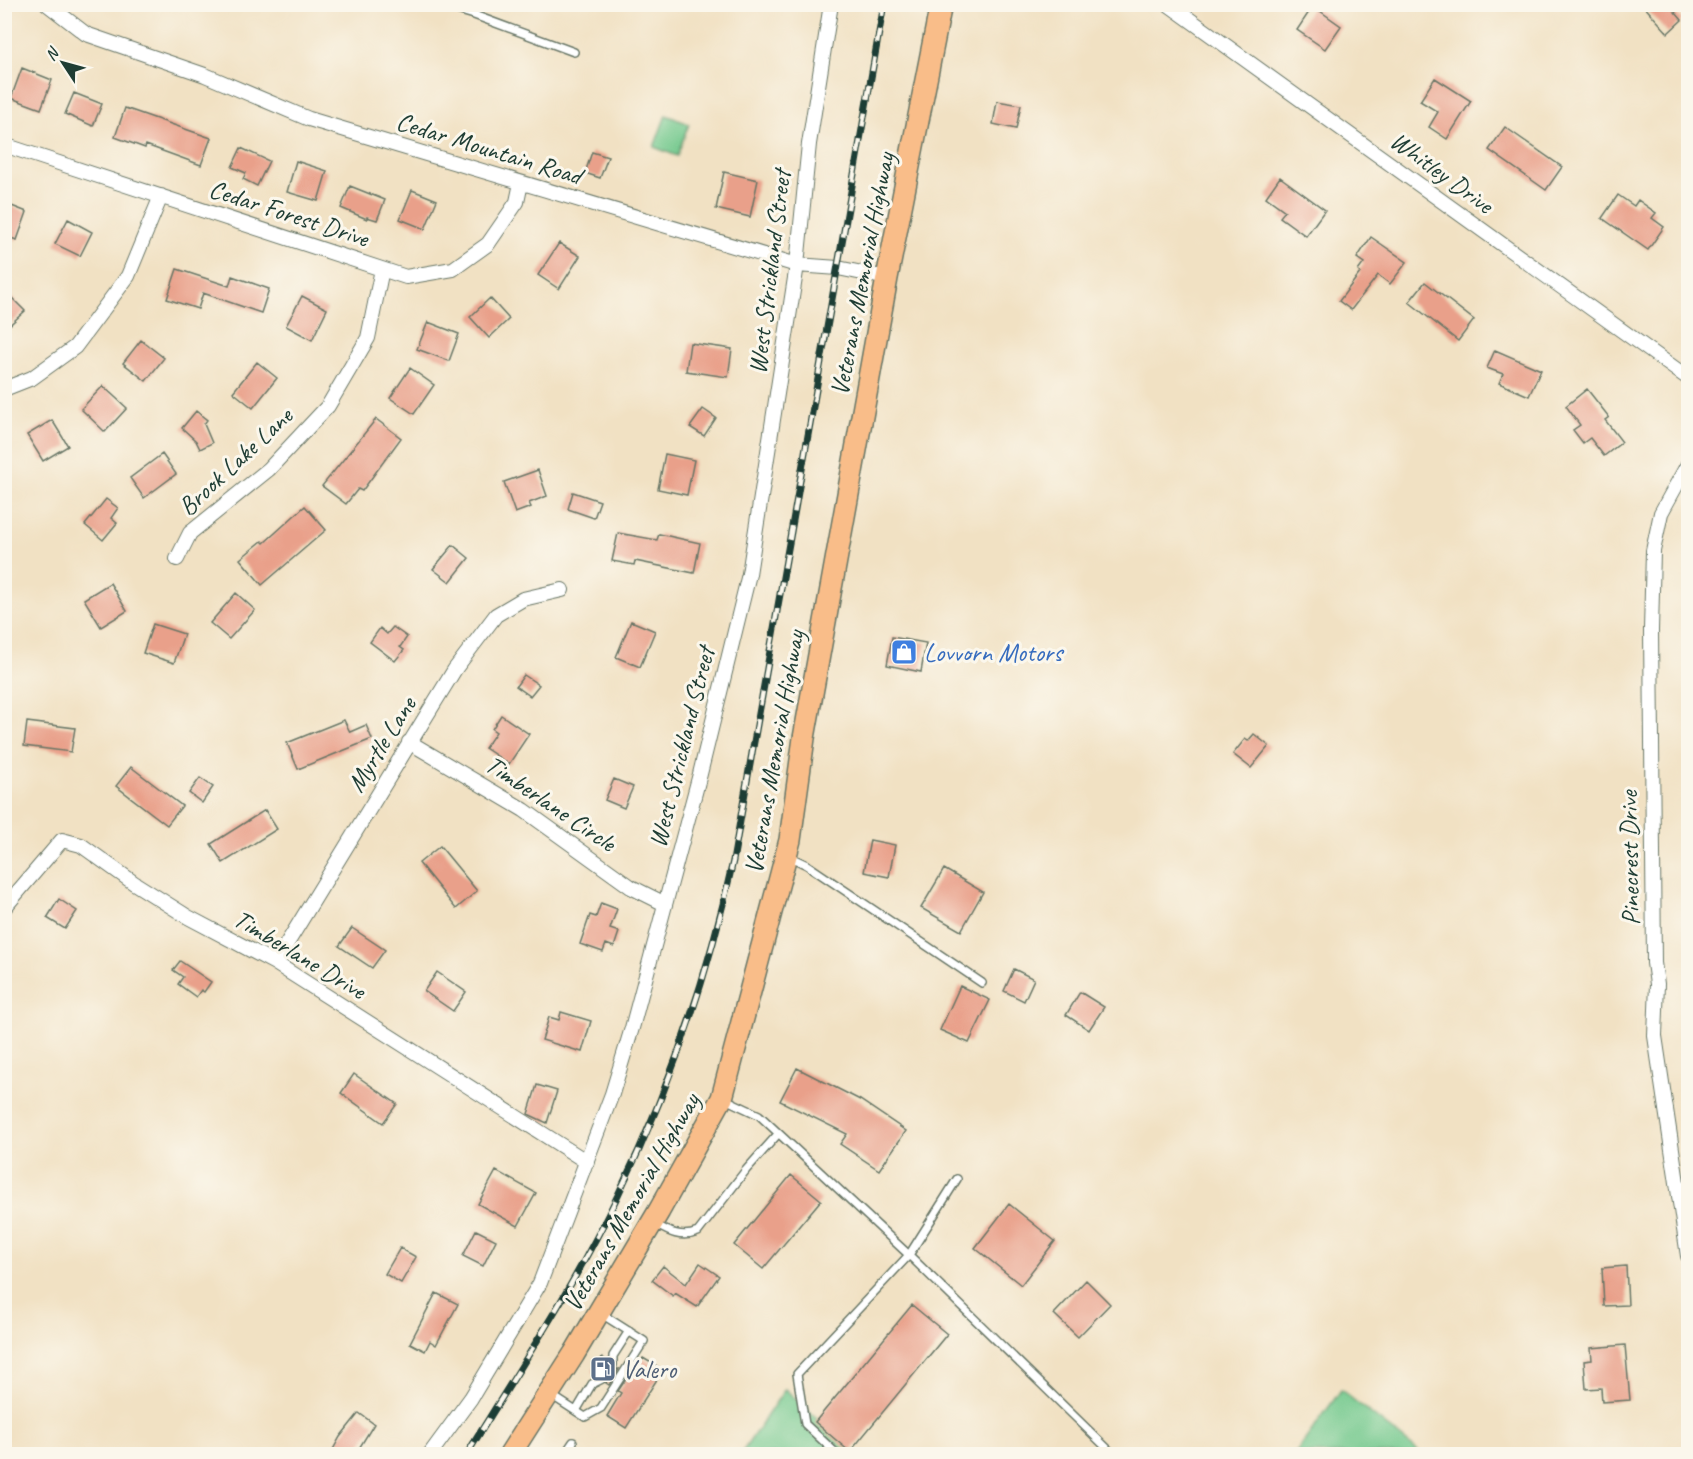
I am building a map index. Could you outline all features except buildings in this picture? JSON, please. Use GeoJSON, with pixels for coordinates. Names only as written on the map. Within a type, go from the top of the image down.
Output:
{"type":"FeatureCollection","features":[{"type":"Feature","properties":{"kind":"main road","name":"Veterans Memorial Highway"},"geometry":{"type":"LineString","coordinates":[[510,1455],[599,1312],[722,1098],[786,854],[804,738],[887,278],[941,4]]}},
{"type":"Feature","properties":{"kind":"street","name":"Cedar Mountain Road"},"geometry":{"type":"LineString","coordinates":[[47,4],[86,34],[205,75],[309,119],[797,265],[838,268],[887,278]]}},
{"type":"Feature","properties":{"kind":"street","name":"West Strickland Street"},"geometry":{"type":"LineString","coordinates":[[430,1455],[471,1398],[540,1283],[612,1094],[626,1048],[700,774],[749,574],[797,265],[809,144],[831,4]]}},
{"type":"Feature","properties":{"kind":"street","name":"Whitley Drive"},"geometry":{"type":"LineString","coordinates":[[1168,4],[1689,378]]}},
{"type":"Feature","properties":{"kind":"street","name":"Cedar Forest Drive"},"geometry":{"type":"LineString","coordinates":[[4,145],[406,277],[453,269],[488,244],[517,202],[521,183]]}},
{"type":"Feature","properties":{"kind":"street"},"geometry":{"type":"LineString","coordinates":[[4,389],[32,378],[75,347],[128,276],[160,196]]}},
{"type":"Feature","properties":{"kind":"street","name":"Brook Lake Lane"},"geometry":{"type":"LineString","coordinates":[[177,559],[190,533],[269,469],[328,406],[368,338],[382,269]]}},
{"type":"Feature","properties":{"kind":"street","name":"Pinecrest Drive"},"geometry":{"type":"LineString","coordinates":[[1689,464],[1661,513],[1653,551],[1651,630],[1654,963],[1657,984],[1655,1036],[1689,1256]]}},
{"type":"Feature","properties":{"kind":"street","name":"Myrtle Lane"},"geometry":{"type":"LineString","coordinates":[[275,963],[455,669],[496,615],[523,599],[562,590]]}},
{"type":"Feature","properties":{"kind":"street","name":"Timberlane Circle"},"geometry":{"type":"LineString","coordinates":[[410,742],[524,810],[631,887],[665,904]]}},
{"type":"Feature","properties":{"kind":"street","name":"Timberlane Drive"},"geometry":{"type":"LineString","coordinates":[[4,908],[62,840],[81,845],[134,883],[188,917],[275,963],[587,1162]]}},
{"type":"Feature","properties":{"kind":"lane"},"geometry":{"type":"LineString","coordinates":[[437,4],[474,15],[574,52]]}},
{"type":"Feature","properties":{"kind":"lane"},"geometry":{"type":"LineString","coordinates":[[474,15],[477,4]]}},
{"type":"Feature","properties":{"kind":"lane"},"geometry":{"type":"LineString","coordinates":[[786,854],[816,871],[982,983]]}},
{"type":"Feature","properties":{"kind":"lane"},"geometry":{"type":"LineString","coordinates":[[722,1098],[759,1115],[909,1255],[1113,1455]]}},
{"type":"Feature","properties":{"kind":"lane"},"geometry":{"type":"LineString","coordinates":[[652,1222],[672,1233],[688,1236],[698,1232],[746,1170],[778,1134]]}},
{"type":"Feature","properties":{"kind":"lane"},"geometry":{"type":"LineString","coordinates":[[837,1455],[806,1424],[796,1374],[909,1255],[957,1179]]}},
{"type":"Feature","properties":{"kind":"lane"},"geometry":{"type":"LineString","coordinates":[[549,1393],[585,1417],[602,1408],[644,1341],[599,1312]]}},
{"type":"Feature","properties":{"kind":"lane"},"geometry":{"type":"LineString","coordinates":[[613,1365],[613,1356],[628,1331]]}},
{"type":"Feature","properties":{"kind":"lane"},"geometry":{"type":"LineString","coordinates":[[605,1359],[613,1356]]}},
{"type":"Feature","properties":{"kind":"lane"},"geometry":{"type":"LineString","coordinates":[[576,1411],[592,1384],[594,1373]]}},
{"type":"Feature","properties":{"kind":"lane"},"geometry":{"type":"LineString","coordinates":[[592,1384],[602,1379]]}},
{"type":"Feature","properties":{"kind":"lane"},"geometry":{"type":"LineString","coordinates":[[565,1455],[573,1442]]}},
{"type":"Feature","properties":{"kind":"green space"},"geometry":{"type":"Polygon","coordinates":[[[666,115],[689,124],[677,156],[654,147],[666,115]]]}},
{"type":"Feature","properties":{"kind":"green space"},"geometry":{"type":"Polygon","coordinates":[[[785,1389],[856,1454],[741,1454],[785,1389]]]}},
{"type":"Feature","properties":{"kind":"green space"},"geometry":{"type":"Polygon","coordinates":[[[1341,1390],[1422,1454],[1295,1454],[1341,1390]]]}},
{"type":"Feature","properties":{"kind":"railway"},"geometry":{"type":"LineString","coordinates":[[467,1454],[565,1294],[618,1195],[671,1073],[712,947],[733,861],[884,4]]}},
{"type":"Feature","properties":{"kind":"place","name":"Lovvorn Motors"},"geometry":{"type":"Point","coordinates":[904,652]}},
{"type":"Feature","properties":{"kind":"place","name":"Valero"},"geometry":{"type":"Point","coordinates":[603,1369]}}]}
